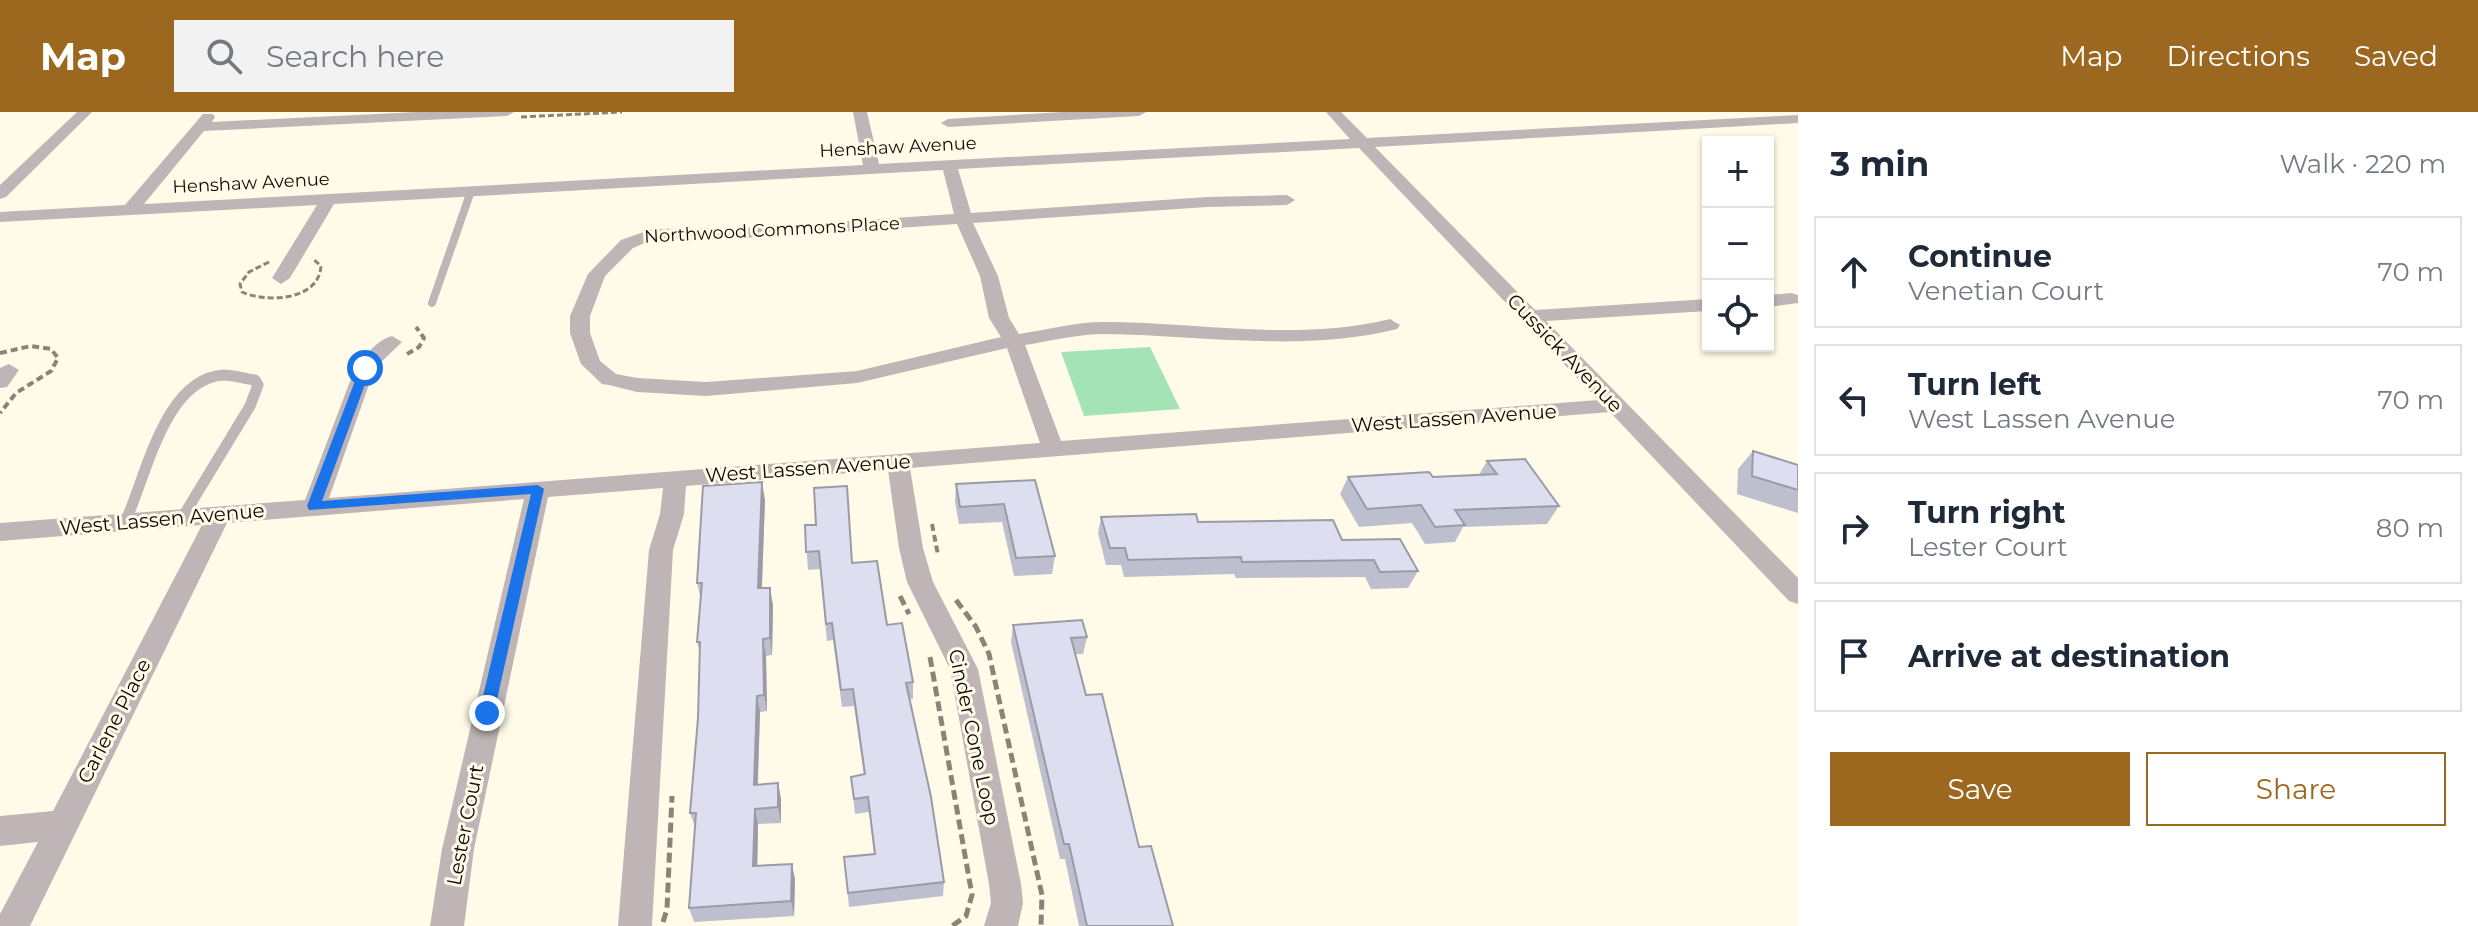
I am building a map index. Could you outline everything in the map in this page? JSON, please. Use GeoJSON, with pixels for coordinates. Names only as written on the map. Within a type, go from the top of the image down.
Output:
{"type":"FeatureCollection","features":[{"type":"Feature","properties":{"kind":"street"},"geometry":{"type":"LineString","coordinates":[[4,196],[85,112]]}},
{"type":"Feature","properties":{"kind":"street"},"geometry":{"type":"LineString","coordinates":[[130,210],[212,112]]}},
{"type":"Feature","properties":{"kind":"street"},"geometry":{"type":"LineString","coordinates":[[860,112],[872,169]]}},
{"type":"Feature","properties":{"kind":"street"},"geometry":{"type":"LineString","coordinates":[[948,123],[1024,125],[1139,112]]}},
{"type":"Feature","properties":{"kind":"street","name":"Cussick Avenue"},"geometry":{"type":"LineString","coordinates":[[1333,112],[1798,594]]}},
{"type":"Feature","properties":{"kind":"street"},"geometry":{"type":"LineString","coordinates":[[200,127],[513,115]]}},
{"type":"Feature","properties":{"kind":"street","name":"Henshaw Avenue"},"geometry":{"type":"LineString","coordinates":[[0,217],[1798,119]]}},
{"type":"Feature","properties":{"kind":"street"},"geometry":{"type":"LineString","coordinates":[[1024,125],[1034,160]]}},
{"type":"Feature","properties":{"kind":"street"},"geometry":{"type":"LineString","coordinates":[[949,164],[963,218],[986,267],[999,318],[1021,355],[1053,449]]}},
{"type":"Feature","properties":{"kind":"street"},"geometry":{"type":"LineString","coordinates":[[281,278],[329,199]]}},
{"type":"Feature","properties":{"kind":"street","name":"Northwood Commons Place"},"geometry":{"type":"LineString","coordinates":[[1287,200],[1207,202],[745,233],[661,233],[636,238],[597,274],[580,316],[580,333],[591,364],[609,379],[637,385],[693,389],[760,387],[857,377],[1013,341],[1100,328],[1293,336],[1361,332],[1390,325]]}},
{"type":"Feature","properties":{"kind":"street"},"geometry":{"type":"LineString","coordinates":[[1774,300],[1791,299]]}},
{"type":"Feature","properties":{"kind":"street"},"geometry":{"type":"LineString","coordinates":[[1530,316],[1702,305]]}},
{"type":"Feature","properties":{"kind":"street"},"geometry":{"type":"LineString","coordinates":[[314,506],[362,376],[370,362],[398,348]]}},
{"type":"Feature","properties":{"kind":"street","name":"West Lassen Avenue"},"geometry":{"type":"LineString","coordinates":[[0,532],[1616,405]]}},
{"type":"Feature","properties":{"kind":"street","name":"Cinder Cone Loop"},"geometry":{"type":"LineString","coordinates":[[898,462],[918,574],[926,597],[955,644],[964,669],[1005,884],[1007,903],[1001,926]]}},
{"type":"Feature","properties":{"kind":"street"},"geometry":{"type":"LineString","coordinates":[[635,926],[661,550],[672,514],[675,479]]}},
{"type":"Feature","properties":{"kind":"street","name":"Lester Court"},"geometry":{"type":"LineString","coordinates":[[447,926],[474,774],[538,489]]}},
{"type":"Feature","properties":{"kind":"street","name":"Carlene Place"},"geometry":{"type":"LineString","coordinates":[[12,926],[218,516]]}},
{"type":"Feature","properties":{"kind":"street"},"geometry":{"type":"LineString","coordinates":[[0,831],[61,825]]}},
{"type":"Feature","properties":{"kind":"lane"},"geometry":{"type":"LineString","coordinates":[[432,303],[471,191]]}},
{"type":"Feature","properties":{"kind":"lane"},"geometry":{"type":"LineString","coordinates":[[125,522],[141,489],[155,440],[184,395],[208,379],[233,376],[255,380],[258,385],[250,406],[182,518]]}},
{"type":"Feature","properties":{"kind":"path"},"geometry":{"type":"LineString","coordinates":[[513,115],[622,112]]}},
{"type":"Feature","properties":{"kind":"path"},"geometry":{"type":"LineString","coordinates":[[398,348],[423,341],[423,331],[416,327]]}},
{"type":"Feature","properties":{"kind":"path"},"geometry":{"type":"LineString","coordinates":[[931,516],[941,565]]}},
{"type":"Feature","properties":{"kind":"path"},"geometry":{"type":"LineString","coordinates":[[897,585],[913,621]]}},
{"type":"Feature","properties":{"kind":"path"},"geometry":{"type":"LineString","coordinates":[[953,595],[976,627],[989,654],[1042,895],[1041,926]]}},
{"type":"Feature","properties":{"kind":"path"},"geometry":{"type":"LineString","coordinates":[[929,652],[972,895],[966,916],[952,926]]}},
{"type":"Feature","properties":{"kind":"path"},"geometry":{"type":"LineString","coordinates":[[658,926],[667,917],[672,792]]}},
{"type":"Feature","properties":{"kind":"green space"},"geometry":{"type":"Polygon","coordinates":[[[1150,347],[1180,409],[1084,416],[1061,352],[1150,347]]]}},
{"type":"Feature","properties":{"kind":"building"},"geometry":{"type":"Polygon","coordinates":[[[1753,451],[1798,465],[1798,490],[1752,476],[1753,451]]]}},
{"type":"Feature","properties":{"kind":"building"},"geometry":{"type":"Polygon","coordinates":[[[1525,459],[1559,506],[1455,510],[1465,525],[1435,527],[1421,505],[1367,509],[1348,477],[1429,472],[1433,477],[1497,474],[1487,461],[1525,459]]]}},
{"type":"Feature","properties":{"kind":"building"},"geometry":{"type":"Polygon","coordinates":[[[1035,480],[1055,556],[1016,558],[1004,504],[960,507],[956,484],[1035,480]]]}},
{"type":"Feature","properties":{"kind":"building"},"geometry":{"type":"Polygon","coordinates":[[[762,482],[758,588],[770,588],[770,638],[763,639],[764,695],[757,696],[754,785],[778,783],[778,807],[755,809],[753,866],[792,864],[791,901],[689,908],[696,813],[690,813],[698,718],[700,642],[697,642],[702,583],[697,583],[703,486],[762,482]]]}},
{"type":"Feature","properties":{"kind":"building"},"geometry":{"type":"Polygon","coordinates":[[[847,486],[852,563],[877,561],[887,625],[902,623],[913,682],[906,683],[931,797],[944,882],[848,893],[844,857],[875,854],[868,797],[854,799],[851,777],[865,774],[853,689],[841,690],[832,623],[826,624],[819,551],[806,552],[805,525],[816,525],[814,488],[847,486]]]}},
{"type":"Feature","properties":{"kind":"building"},"geometry":{"type":"Polygon","coordinates":[[[1196,514],[1198,522],[1333,520],[1342,540],[1400,539],[1418,571],[1380,572],[1374,560],[1242,562],[1241,557],[1128,560],[1125,548],[1110,548],[1101,517],[1196,514]]]}},
{"type":"Feature","properties":{"kind":"building"},"geometry":{"type":"Polygon","coordinates":[[[1082,620],[1087,637],[1071,638],[1086,695],[1102,694],[1139,847],[1151,846],[1173,926],[1087,926],[1069,844],[1064,844],[1013,625],[1082,620]]]}},
{"type":"Feature","properties":{"kind":"route"},"geometry":{"type":"LineString","coordinates":[[365,368],[314,506],[538,489],[487,713]]}}]}
